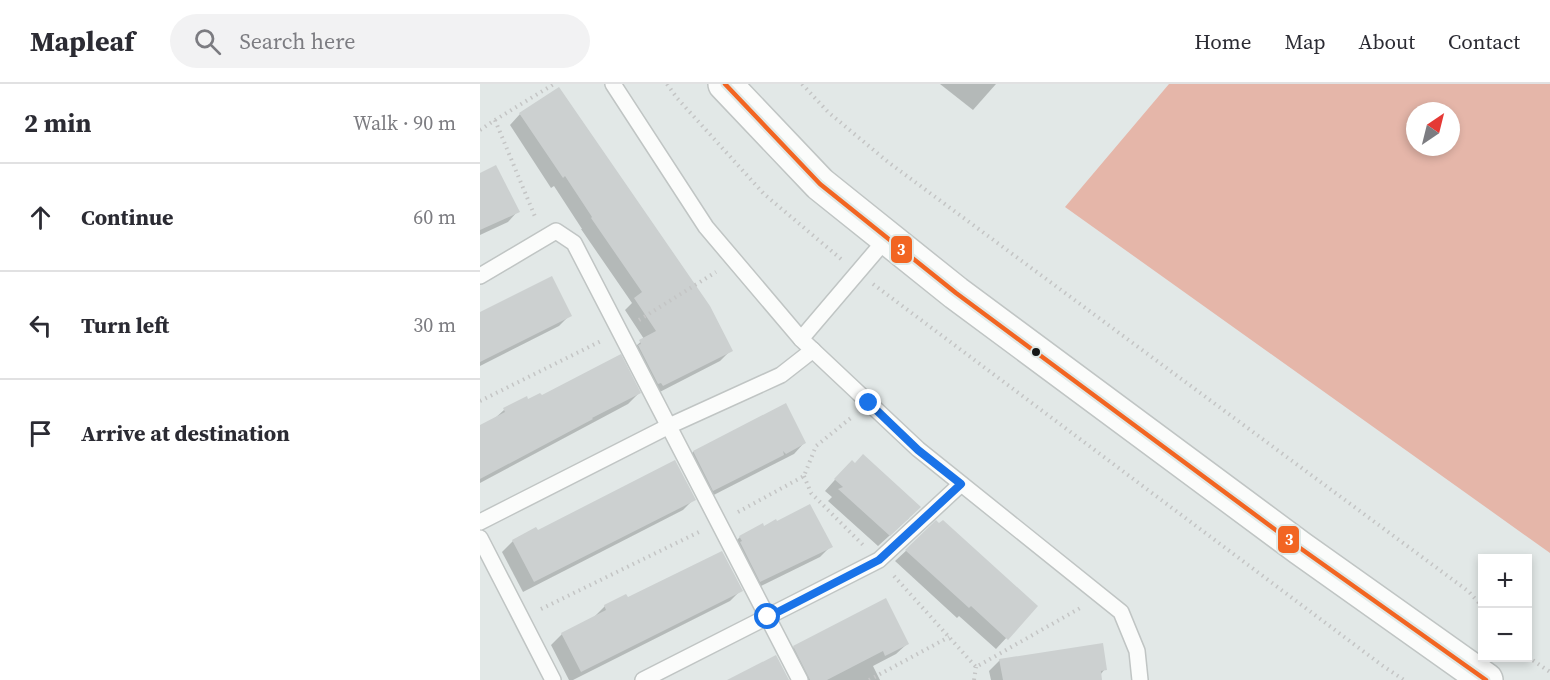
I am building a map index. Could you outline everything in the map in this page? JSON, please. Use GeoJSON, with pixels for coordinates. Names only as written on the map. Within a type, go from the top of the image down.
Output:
{"type":"FeatureCollection","features":[{"type":"Feature","properties":{"kind":"main road"},"geometry":{"type":"LineString","coordinates":[[725,84],[820,184],[956,293],[1262,520],[1486,680]]}},
{"type":"Feature","properties":{"kind":"lane"},"geometry":{"type":"LineString","coordinates":[[613,84],[706,227],[801,339],[918,450],[1121,612],[1137,651],[1140,680]]}},
{"type":"Feature","properties":{"kind":"lane"},"geometry":{"type":"LineString","coordinates":[[480,276],[556,231],[574,243],[800,680]]}},
{"type":"Feature","properties":{"kind":"lane"},"geometry":{"type":"LineString","coordinates":[[801,339],[887,238]]}},
{"type":"Feature","properties":{"kind":"lane"},"geometry":{"type":"LineString","coordinates":[[480,522],[669,426],[781,375],[813,350]]}},
{"type":"Feature","properties":{"kind":"lane"},"geometry":{"type":"LineString","coordinates":[[643,680],[879,560],[961,484]]}},
{"type":"Feature","properties":{"kind":"lane"},"geometry":{"type":"LineString","coordinates":[[480,538],[553,680]]}},
{"type":"Feature","properties":{"kind":"path"},"geometry":{"type":"LineString","coordinates":[[480,130],[554,84]]}},
{"type":"Feature","properties":{"kind":"path"},"geometry":{"type":"LineString","coordinates":[[667,84],[764,194],[857,273],[1404,680]]}},
{"type":"Feature","properties":{"kind":"path"},"geometry":{"type":"LineString","coordinates":[[802,84],[828,112],[888,162],[1468,591],[1478,602]]}},
{"type":"Feature","properties":{"kind":"path"},"geometry":{"type":"LineString","coordinates":[[495,120],[544,238]]}},
{"type":"Feature","properties":{"kind":"path"},"geometry":{"type":"LineString","coordinates":[[804,476],[811,493],[879,560],[976,667]]}},
{"type":"Feature","properties":{"kind":"path"},"geometry":{"type":"LineString","coordinates":[[976,667],[1102,596]]}},
{"type":"Feature","properties":{"kind":"path"},"geometry":{"type":"LineString","coordinates":[[869,680],[949,637]]}},
{"type":"Feature","properties":{"kind":"path"},"geometry":{"type":"LineString","coordinates":[[1532,660],[1550,672]]}},
{"type":"Feature","properties":{"kind":"path"},"geometry":{"type":"LineString","coordinates":[[974,680],[976,667]]}},
{"type":"Feature","properties":{"kind":"shaded area"},"geometry":{"type":"Polygon","coordinates":[[[1169,84],[1550,84],[1550,553],[1065,207],[1169,84]]]}},
{"type":"Feature","properties":{"kind":"building"},"geometry":{"type":"Polygon","coordinates":[[[559,87],[710,306],[733,351],[663,386],[661,383],[658,384],[638,345],[641,344],[639,340],[656,331],[634,298],[642,292],[565,176],[563,178],[519,113],[559,87]]]}},
{"type":"Feature","properties":{"kind":"building"},"geometry":{"type":"Polygon","coordinates":[[[496,165],[520,212],[480,230],[480,173],[496,165]]]}},
{"type":"Feature","properties":{"kind":"building"},"geometry":{"type":"Polygon","coordinates":[[[552,276],[572,316],[480,362],[480,312],[552,276]]]}},
{"type":"Feature","properties":{"kind":"building"},"geometry":{"type":"Polygon","coordinates":[[[621,354],[641,393],[480,479],[480,425],[505,412],[503,408],[527,396],[528,399],[540,393],[542,395],[621,354]]]}},
{"type":"Feature","properties":{"kind":"building"},"geometry":{"type":"Polygon","coordinates":[[[786,403],[806,443],[786,454],[783,451],[784,455],[713,491],[693,451],[786,403]]]}},
{"type":"Feature","properties":{"kind":"building"},"geometry":{"type":"Polygon","coordinates":[[[863,454],[921,507],[890,536],[838,489],[843,487],[834,479],[852,460],[855,463],[863,454]]]}},
{"type":"Feature","properties":{"kind":"building"},"geometry":{"type":"Polygon","coordinates":[[[675,460],[696,500],[534,582],[512,540],[536,527],[538,530],[675,460]]]}},
{"type":"Feature","properties":{"kind":"building"},"geometry":{"type":"Polygon","coordinates":[[[810,504],[833,547],[760,582],[739,536],[763,523],[764,526],[776,519],[777,521],[810,504]]]}},
{"type":"Feature","properties":{"kind":"building"},"geometry":{"type":"Polygon","coordinates":[[[936,520],[939,523],[943,520],[1038,606],[1008,640],[905,550],[936,520]]]}},
{"type":"Feature","properties":{"kind":"building"},"geometry":{"type":"Polygon","coordinates":[[[722,551],[743,591],[581,672],[561,633],[606,610],[604,605],[626,594],[628,597],[722,551]]]}},
{"type":"Feature","properties":{"kind":"building"},"geometry":{"type":"Polygon","coordinates":[[[886,598],[909,644],[885,656],[883,651],[827,680],[810,680],[793,646],[886,598]]]}},
{"type":"Feature","properties":{"kind":"building"},"geometry":{"type":"Polygon","coordinates":[[[1103,643],[1107,670],[1101,671],[1102,680],[1003,680],[999,659],[1103,643]]]}},
{"type":"Feature","properties":{"kind":"building"},"geometry":{"type":"Polygon","coordinates":[[[776,655],[789,680],[727,680],[776,655]]]}},
{"type":"Feature","properties":{"kind":"transit line","name":"3"},"geometry":{"type":"LineString","coordinates":[[725,84],[820,184],[956,293],[1300,548],[1486,680]]}},
{"type":"Feature","properties":{"kind":"route"},"geometry":{"type":"LineString","coordinates":[[768,617],[879,560],[961,484],[918,450],[869,403]]}}]}
